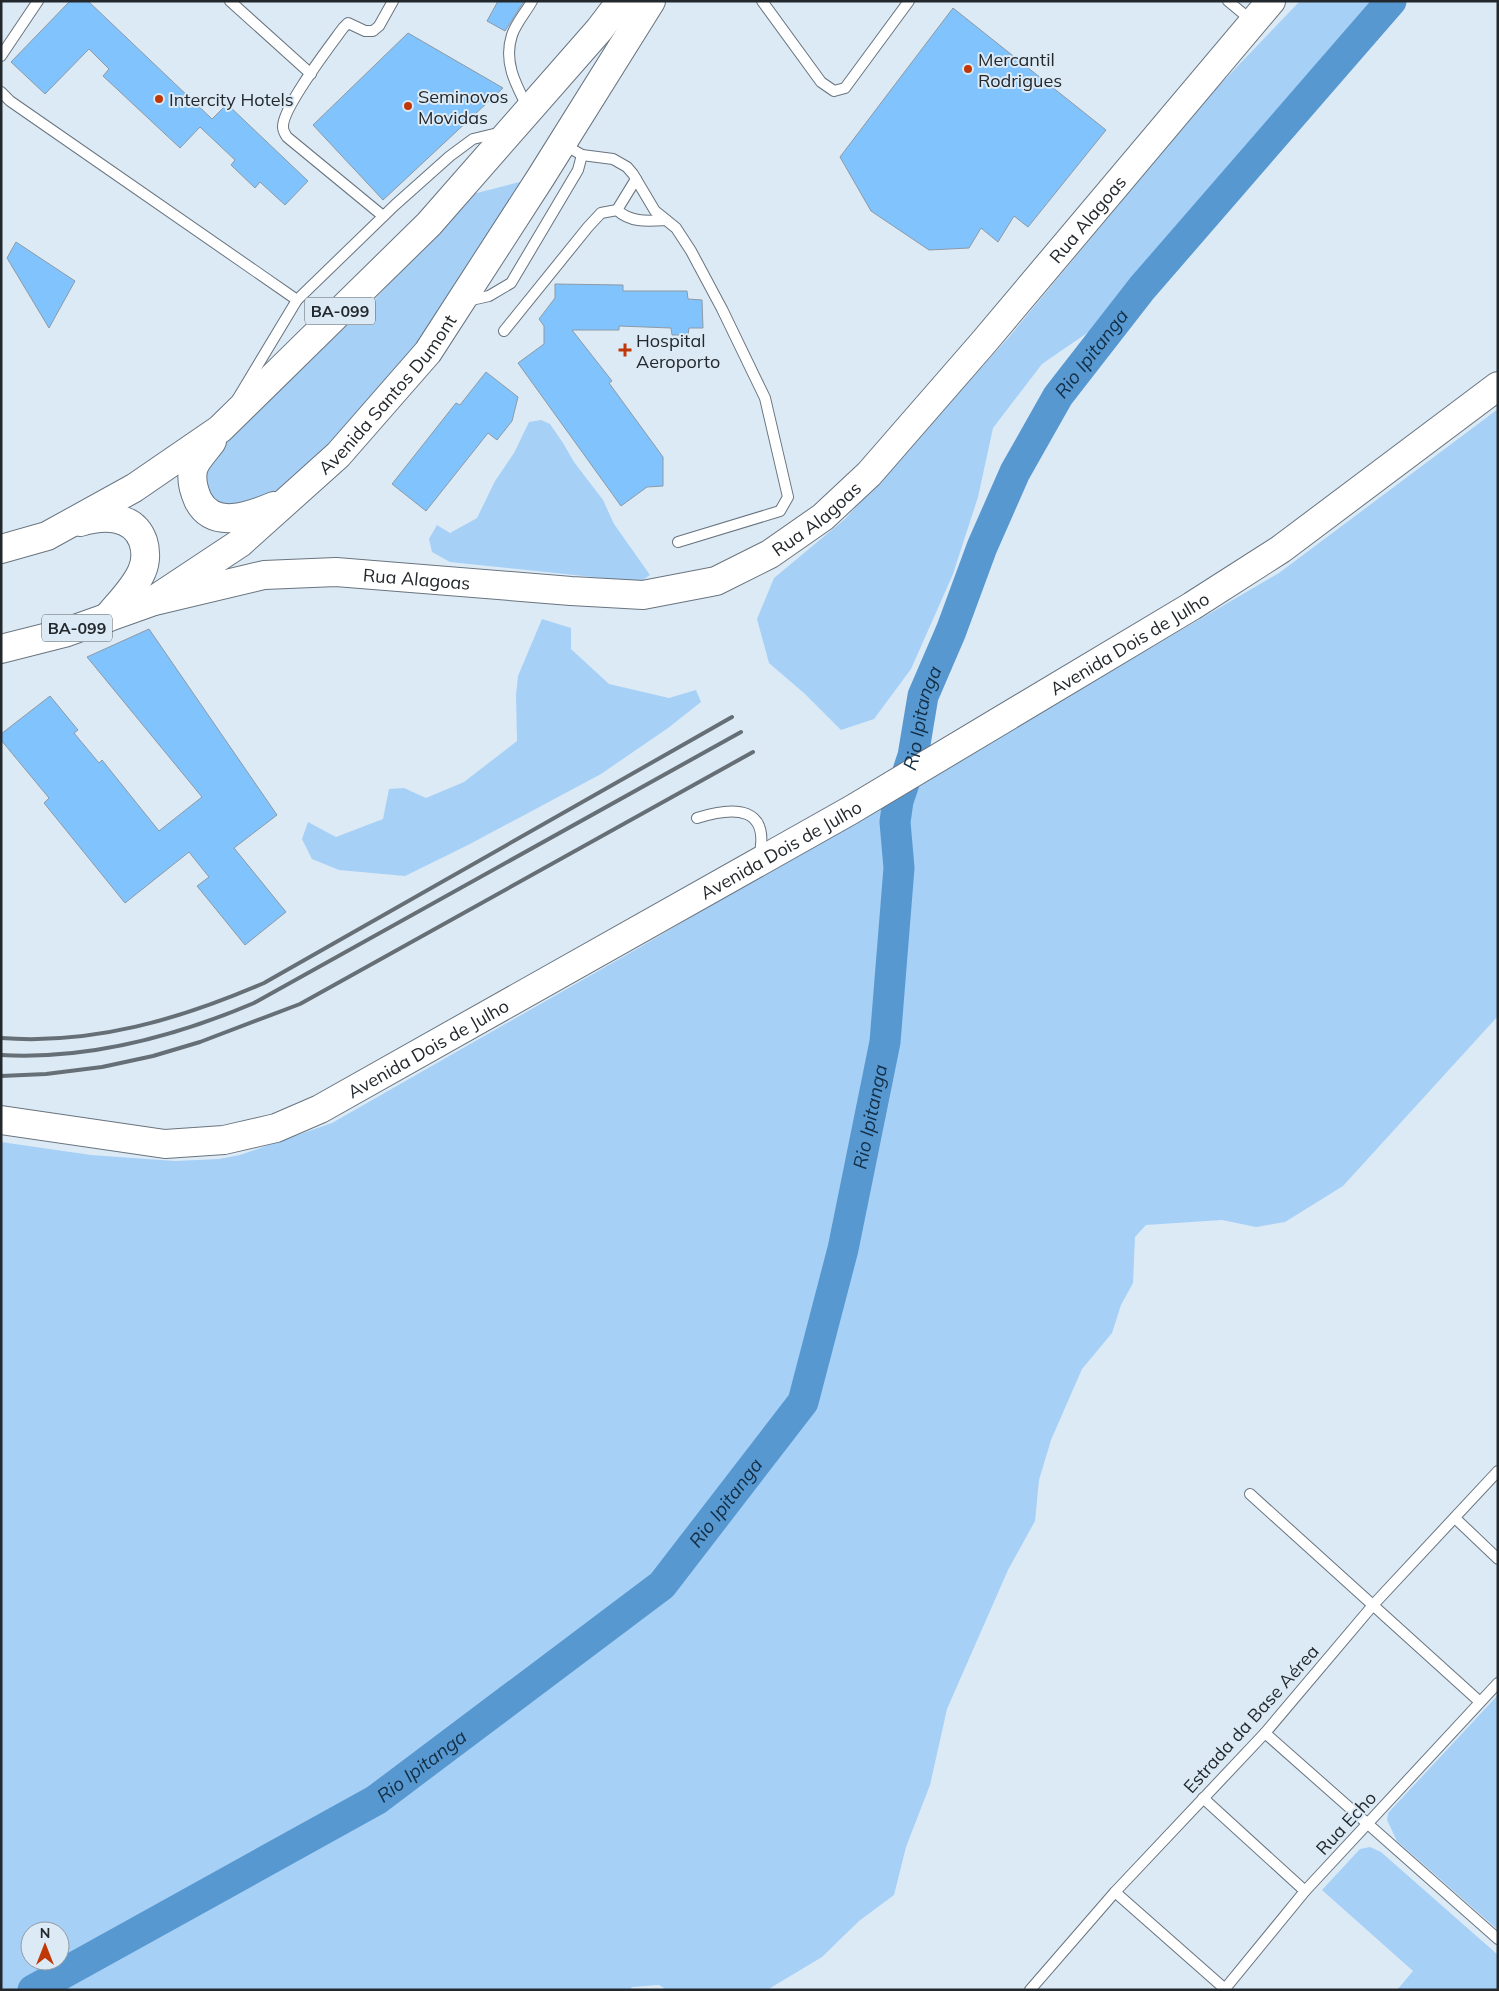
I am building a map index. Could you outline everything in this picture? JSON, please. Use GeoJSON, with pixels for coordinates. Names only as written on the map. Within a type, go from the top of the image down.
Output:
{"type":"FeatureCollection","features":[{"type":"Feature","properties":{"kind":"main road","name":"BA-099"},"geometry":{"type":"LineString","coordinates":[[1,549],[47,536],[134,488],[220,429],[429,224],[599,30],[621,1]]}},
{"type":"Feature","properties":{"kind":"main road","name":"Avenida Santos Dumont"},"geometry":{"type":"LineString","coordinates":[[1,649],[64,633],[151,602],[240,543],[338,455],[428,352],[461,302],[572,150],[651,1]]}},
{"type":"Feature","properties":{"kind":"main road","name":"Rua Alagoas"},"geometry":{"type":"LineString","coordinates":[[151,602],[264,575],[336,572],[570,591],[643,594],[716,581],[770,554],[822,517],[869,474],[983,343],[1271,1]]}},
{"type":"Feature","properties":{"kind":"main road","name":"Avenida Dois de Julho"},"geometry":{"type":"LineString","coordinates":[[1,1120],[164,1144],[224,1140],[276,1128],[320,1109],[851,810],[1192,606],[1281,549],[1498,386]]}},
{"type":"Feature","properties":{"kind":"main road"},"geometry":{"type":"LineString","coordinates":[[220,429],[193,468],[193,490],[202,508],[216,517],[237,519],[264,510],[290,498]]}},
{"type":"Feature","properties":{"kind":"main road"},"geometry":{"type":"LineString","coordinates":[[47,536],[97,517],[110,517],[126,521],[139,532],[146,550],[143,571],[107,618]]}},
{"type":"Feature","properties":{"kind":"lane"},"geometry":{"type":"LineString","coordinates":[[1,56],[38,1]]}},
{"type":"Feature","properties":{"kind":"lane"},"geometry":{"type":"LineString","coordinates":[[230,1],[312,74]]}},
{"type":"Feature","properties":{"kind":"lane"},"geometry":{"type":"LineString","coordinates":[[383,216],[287,137],[282,128],[283,120],[290,105],[343,28],[348,23],[373,31],[379,26],[393,1]]}},
{"type":"Feature","properties":{"kind":"lane"},"geometry":{"type":"LineString","coordinates":[[220,429],[256,365],[297,300],[383,216],[450,156],[473,139],[521,120],[509,53],[512,34],[532,1]]}},
{"type":"Feature","properties":{"kind":"lane"},"geometry":{"type":"LineString","coordinates":[[762,1],[821,82],[834,90],[845,88],[909,1]]}},
{"type":"Feature","properties":{"kind":"lane"},"geometry":{"type":"LineString","coordinates":[[1228,1],[1253,22]]}},
{"type":"Feature","properties":{"kind":"lane"},"geometry":{"type":"LineString","coordinates":[[1,92],[10,101],[297,300]]}},
{"type":"Feature","properties":{"kind":"lane"},"geometry":{"type":"LineString","coordinates":[[572,150],[613,159],[627,167],[655,212],[676,228],[692,251],[765,398],[788,497],[780,510],[678,542]]}},
{"type":"Feature","properties":{"kind":"lane"},"geometry":{"type":"LineString","coordinates":[[504,331],[601,213],[617,210],[636,179]]}},
{"type":"Feature","properties":{"kind":"lane"},"geometry":{"type":"LineString","coordinates":[[617,210],[623,216],[642,221],[666,220]]}},
{"type":"Feature","properties":{"kind":"lane"},"geometry":{"type":"LineString","coordinates":[[697,818],[716,812],[734,811],[752,816],[760,827],[763,842],[757,864]]}},
{"type":"Feature","properties":{"kind":"lane","name":"Estrada da Base Aérea"},"geometry":{"type":"LineString","coordinates":[[1030,1990],[1115,1892],[1265,1733],[1374,1604],[1498,1471]]}},
{"type":"Feature","properties":{"kind":"lane"},"geometry":{"type":"LineString","coordinates":[[1250,1494],[1374,1604],[1480,1702]]}},
{"type":"Feature","properties":{"kind":"lane"},"geometry":{"type":"LineString","coordinates":[[1455,1518],[1498,1558]]}},
{"type":"Feature","properties":{"kind":"lane","name":"Rua Echo"},"geometry":{"type":"LineString","coordinates":[[1224,1989],[1305,1891],[1498,1683]]}},
{"type":"Feature","properties":{"kind":"lane"},"geometry":{"type":"LineString","coordinates":[[1265,1733],[1498,1939]]}},
{"type":"Feature","properties":{"kind":"lane"},"geometry":{"type":"LineString","coordinates":[[1203,1798],[1305,1891]]}},
{"type":"Feature","properties":{"kind":"lane"},"geometry":{"type":"LineString","coordinates":[[1115,1892],[1224,1989]]}},
{"type":"Feature","properties":{"kind":"shaded area"},"geometry":{"type":"Polygon","coordinates":[[[1300,1],[1371,1],[1190,210],[1090,331],[1042,364],[993,428],[978,497],[953,574],[911,669],[874,719],[841,730],[805,694],[769,663],[757,619],[774,578],[845,519],[1009,337],[1208,97],[1300,1]]]}},
{"type":"Feature","properties":{"kind":"shaded area"},"geometry":{"type":"Polygon","coordinates":[[[531,179],[426,336],[380,393],[322,451],[268,499],[242,512],[211,505],[203,485],[208,467],[227,440],[376,298],[473,194],[531,179]]]}},
{"type":"Feature","properties":{"kind":"shaded area"},"geometry":{"type":"Polygon","coordinates":[[[1498,409],[1498,1016],[1343,1186],[1285,1222],[1256,1227],[1222,1220],[1146,1225],[1135,1237],[1133,1283],[1121,1305],[1112,1333],[1082,1369],[1051,1440],[1039,1480],[1035,1521],[1008,1570],[947,1709],[930,1785],[906,1847],[894,1895],[859,1921],[822,1957],[767,1990],[667,1990],[659,1985],[632,1987],[630,1990],[1,1990],[1,1142],[91,1155],[175,1161],[219,1159],[240,1155],[332,1123],[642,946],[1279,573],[1498,409]]]}},
{"type":"Feature","properties":{"kind":"shaded area"},"geometry":{"type":"Polygon","coordinates":[[[541,420],[550,424],[574,462],[603,500],[614,524],[650,575],[640,582],[450,562],[432,552],[429,539],[437,525],[450,533],[477,518],[495,481],[514,453],[529,422],[541,420]]]}},
{"type":"Feature","properties":{"kind":"shaded area"},"geometry":{"type":"Polygon","coordinates":[[[542,619],[571,628],[571,649],[609,684],[669,698],[696,690],[701,702],[668,728],[601,774],[468,845],[405,876],[339,870],[312,859],[302,839],[308,822],[336,837],[383,819],[389,789],[404,788],[426,798],[464,782],[517,741],[516,695],[518,676],[542,619]]]}},
{"type":"Feature","properties":{"kind":"shaded area"},"geometry":{"type":"Polygon","coordinates":[[[1498,1695],[1498,1930],[1397,1841],[1387,1820],[1388,1813],[1498,1695]]]}},
{"type":"Feature","properties":{"kind":"shaded area"},"geometry":{"type":"Polygon","coordinates":[[[1370,1847],[1381,1852],[1498,1955],[1498,1990],[1397,1990],[1413,1971],[1322,1890],[1360,1849],[1370,1847]]]}},
{"type":"Feature","properties":{"kind":"building","name":"Intercity Hotels"},"geometry":{"type":"Polygon","coordinates":[[[70,1],[88,1],[212,119],[227,104],[308,181],[285,205],[260,182],[255,188],[231,165],[235,160],[200,127],[180,148],[103,76],[109,69],[89,49],[45,94],[11,62],[70,1]]]}},
{"type":"Feature","properties":{"kind":"building"},"geometry":{"type":"Polygon","coordinates":[[[498,1],[524,1],[505,31],[487,21],[498,1]]]}},
{"type":"Feature","properties":{"kind":"building","name":"Mercantil Rodrigues"},"geometry":{"type":"Polygon","coordinates":[[[953,8],[1106,130],[1028,227],[1014,216],[998,242],[981,228],[969,248],[929,250],[871,211],[840,157],[953,8]]]}},
{"type":"Feature","properties":{"kind":"building","name":"Seminovos Movidas"},"geometry":{"type":"Polygon","coordinates":[[[408,33],[503,88],[383,200],[313,125],[408,33]]]}},
{"type":"Feature","properties":{"kind":"building"},"geometry":{"type":"Polygon","coordinates":[[[16,242],[75,281],[49,328],[7,258],[16,242]]]}},
{"type":"Feature","properties":{"kind":"building"},"geometry":{"type":"Polygon","coordinates":[[[555,284],[623,285],[623,291],[687,291],[688,299],[702,300],[703,328],[689,328],[688,335],[672,335],[671,328],[619,326],[619,330],[572,330],[612,381],[609,383],[663,457],[663,486],[647,487],[621,506],[518,363],[544,344],[544,326],[539,319],[555,298],[555,284]]]}},
{"type":"Feature","properties":{"kind":"building"},"geometry":{"type":"Polygon","coordinates":[[[486,372],[518,397],[512,421],[497,440],[488,433],[426,511],[392,484],[456,403],[460,405],[486,372]]]}},
{"type":"Feature","properties":{"kind":"building"},"geometry":{"type":"Polygon","coordinates":[[[149,629],[277,815],[234,848],[286,912],[245,945],[197,886],[209,877],[189,852],[125,903],[44,803],[49,798],[1,740],[1,734],[50,696],[78,730],[74,733],[99,763],[102,760],[159,831],[202,797],[87,657],[149,629]]]}},
{"type":"Feature","properties":{"kind":"waterway","name":"Rio Ipitanga"},"geometry":{"type":"LineString","coordinates":[[33,1990],[376,1800],[662,1585],[803,1402],[843,1249],[885,1042],[899,868],[895,822],[898,801],[913,756],[923,696],[951,631],[982,547],[1015,472],[1058,396],[1142,288],[1391,1]]}},
{"type":"Feature","properties":{"kind":"railway"},"geometry":{"type":"LineString","coordinates":[[1,1038],[69,1037],[136,1027],[201,1008],[264,983],[732,717]]}},
{"type":"Feature","properties":{"kind":"railway"},"geometry":{"type":"LineString","coordinates":[[1,1055],[34,1056],[66,1054],[130,1044],[193,1026],[254,1003],[741,732]]}},
{"type":"Feature","properties":{"kind":"railway"},"geometry":{"type":"LineString","coordinates":[[1,1076],[46,1074],[102,1067],[153,1056],[200,1042],[300,1004],[753,752]]}},
{"type":"Feature","properties":{"kind":"place","name":"Mercantil Rodrigues"},"geometry":{"type":"Point","coordinates":[968,69]}},
{"type":"Feature","properties":{"kind":"place","name":"Intercity Hotels"},"geometry":{"type":"Point","coordinates":[159,99]}},
{"type":"Feature","properties":{"kind":"place","name":"Seminovos Movidas"},"geometry":{"type":"Point","coordinates":[408,106]}},
{"type":"Feature","properties":{"kind":"place","name":"Hospital Aeroporto"},"geometry":{"type":"Point","coordinates":[625,350]}}]}
